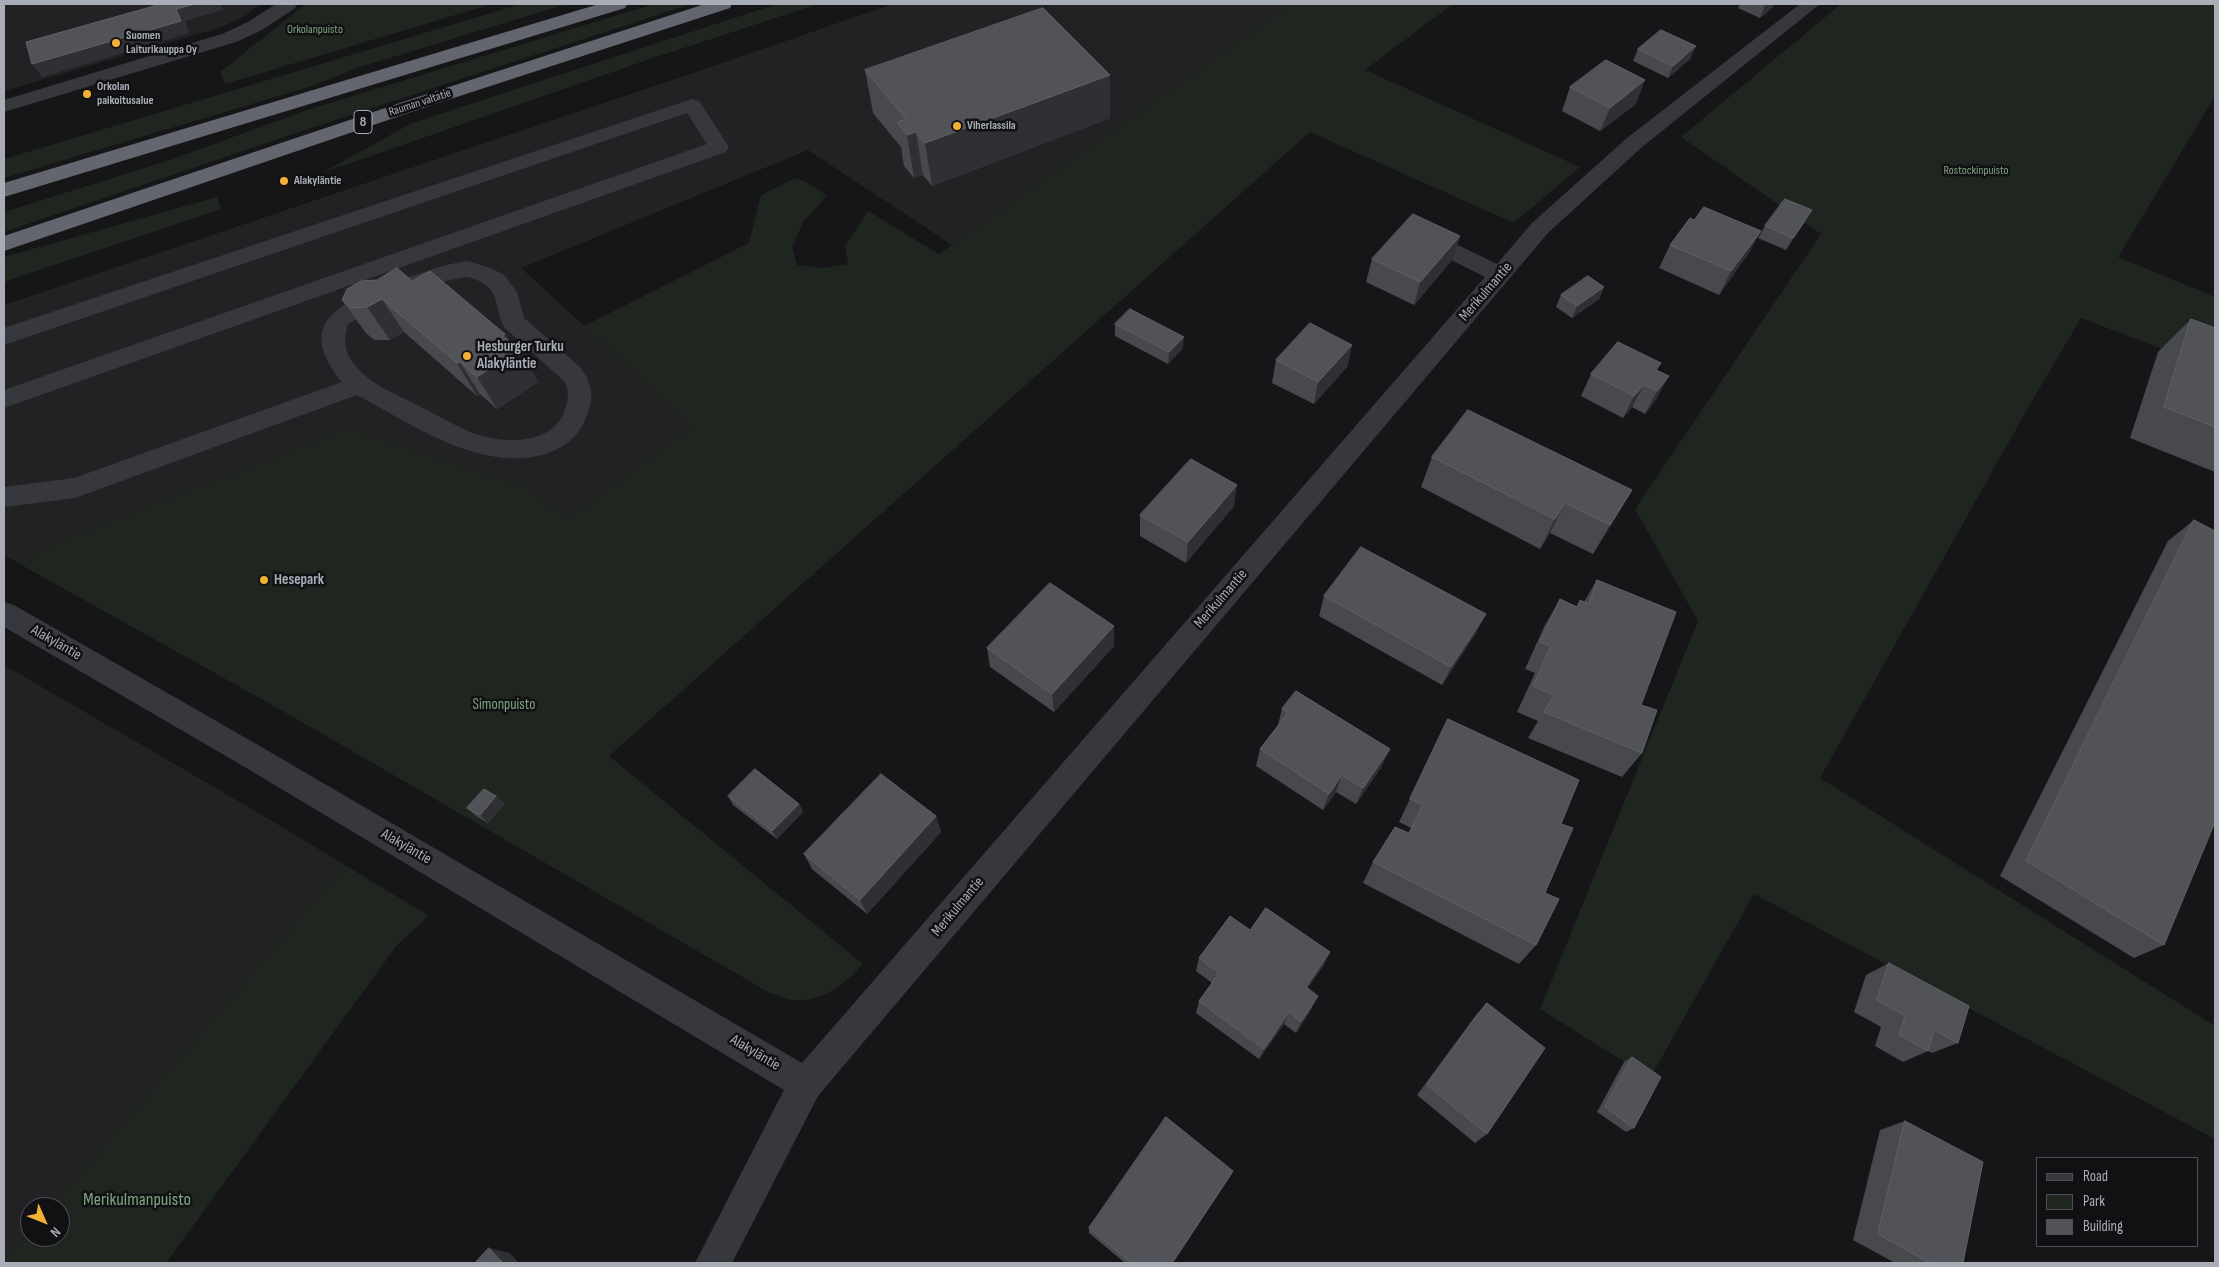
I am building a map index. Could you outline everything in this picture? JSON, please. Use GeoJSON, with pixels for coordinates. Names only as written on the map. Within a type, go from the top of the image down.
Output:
{"type":"FeatureCollection","features":[{"type":"Feature","properties":{"kind":"highway"},"geometry":{"type":"LineString","coordinates":[[4,190],[618,4]]}},
{"type":"Feature","properties":{"kind":"highway","name":"Rauman valtatie"},"geometry":{"type":"LineString","coordinates":[[4,244],[422,102],[723,4]]}},
{"type":"Feature","properties":{"kind":"street"},"geometry":{"type":"LineString","coordinates":[[4,106],[229,38],[255,26],[288,4]]}},
{"type":"Feature","properties":{"kind":"street","name":"Merikulmantie"},"geometry":{"type":"LineString","coordinates":[[713,1263],[806,1084],[1540,228],[1634,143],[1811,4]]}},
{"type":"Feature","properties":{"kind":"street"},"geometry":{"type":"LineString","coordinates":[[4,337],[692,105],[719,147],[4,399]]}},
{"type":"Feature","properties":{"kind":"street"},"geometry":{"type":"LineString","coordinates":[[1425,238],[1500,275]]}},
{"type":"Feature","properties":{"kind":"street"},"geometry":{"type":"LineString","coordinates":[[4,497],[75,488],[358,385],[460,438],[481,445],[513,450],[538,447],[554,440],[572,422],[580,400],[578,382],[572,373],[513,322],[506,292],[496,280],[467,269],[447,272],[370,300],[340,318],[333,337],[335,350],[339,362],[358,385]]}},
{"type":"Feature","properties":{"kind":"street","name":"Alakyläntie"},"geometry":{"type":"LineString","coordinates":[[4,613],[264,763],[806,1084]]}},
{"type":"Feature","properties":{"kind":"shaded area"},"geometry":{"type":"Polygon","coordinates":[[[4,4],[261,4],[242,18],[218,28],[4,91],[4,4]]]}},
{"type":"Feature","properties":{"kind":"shaded area"},"geometry":{"type":"Polygon","coordinates":[[[893,4],[1291,4],[952,245],[808,150],[521,268],[694,426],[568,518],[527,487],[50,545],[18,563],[4,555],[4,305],[893,4]]]}},
{"type":"Feature","properties":{"kind":"shaded area"},"geometry":{"type":"Polygon","coordinates":[[[4,665],[345,865],[60,1197],[20,1197],[20,1244],[4,1263],[4,665]]]}},
{"type":"Feature","properties":{"kind":"green space","name":"Orkolanpuisto"},"geometry":{"type":"Polygon","coordinates":[[[306,4],[492,4],[225,84],[220,72],[306,4]]]}},
{"type":"Feature","properties":{"kind":"green space"},"geometry":{"type":"Polygon","coordinates":[[[521,4],[567,4],[357,68],[315,85],[4,178],[4,159],[521,4]]]}},
{"type":"Feature","properties":{"kind":"green space"},"geometry":{"type":"Polygon","coordinates":[[[654,4],[691,4],[317,126],[4,232],[4,212],[170,160],[307,110],[654,4]]]}},
{"type":"Feature","properties":{"kind":"green space"},"geometry":{"type":"Polygon","coordinates":[[[777,4],[818,4],[650,59],[322,173],[412,123],[777,4]]]}},
{"type":"Feature","properties":{"kind":"green space","name":"Simonpuisto"},"geometry":{"type":"Polygon","coordinates":[[[1291,4],[1453,4],[1365,70],[1580,167],[1514,223],[1310,132],[609,756],[863,964],[840,986],[823,995],[803,1000],[792,1000],[770,993],[288,714],[18,563],[50,545],[348,429],[527,487],[568,518],[693,426],[584,326],[749,243],[761,195],[795,178],[809,183],[827,196],[803,222],[792,247],[797,265],[824,268],[848,264],[845,246],[868,211],[939,254],[1291,4]]]}},
{"type":"Feature","properties":{"kind":"green space","name":"Rostockinpuisto"},"geometry":{"type":"Polygon","coordinates":[[[1841,4],[2215,4],[2215,96],[2118,257],[2215,297],[2215,369],[2081,318],[2029,406],[1820,778],[2215,1026],[2215,1139],[1754,894],[1650,1078],[1540,1009],[1698,621],[1635,509],[1821,234],[1681,137],[1841,4]]]}},
{"type":"Feature","properties":{"kind":"green space"},"geometry":{"type":"Polygon","coordinates":[[[217,197],[221,209],[4,282],[4,257],[217,197]]]}},
{"type":"Feature","properties":{"kind":"green space","name":"Merikulmanpuisto"},"geometry":{"type":"Polygon","coordinates":[[[345,865],[429,916],[397,945],[166,1263],[4,1263],[20,1244],[20,1247],[70,1247],[70,1197],[60,1197],[345,865]]]}},
{"type":"Feature","properties":{"kind":"building"},"geometry":{"type":"Polygon","coordinates":[[[153,4],[195,4],[176,9],[181,21],[32,64],[26,42],[154,6],[153,4]]]}},
{"type":"Feature","properties":{"kind":"building"},"geometry":{"type":"Polygon","coordinates":[[[1043,8],[1110,75],[925,143],[916,132],[907,135],[897,122],[906,119],[865,70],[1043,8]]]}},
{"type":"Feature","properties":{"kind":"building"},"geometry":{"type":"Polygon","coordinates":[[[1661,30],[1696,46],[1673,66],[1638,49],[1661,30]]]}},
{"type":"Feature","properties":{"kind":"building"},"geometry":{"type":"Polygon","coordinates":[[[1606,60],[1645,80],[1610,108],[1570,87],[1606,60]]]}},
{"type":"Feature","properties":{"kind":"building"},"geometry":{"type":"Polygon","coordinates":[[[1785,199],[1812,210],[1793,238],[1765,226],[1785,199]]]}},
{"type":"Feature","properties":{"kind":"building"},"geometry":{"type":"Polygon","coordinates":[[[1704,207],[1761,231],[1731,271],[1670,245],[1690,218],[1694,220],[1704,207]]]}},
{"type":"Feature","properties":{"kind":"building"},"geometry":{"type":"Polygon","coordinates":[[[1413,214],[1460,236],[1420,282],[1372,259],[1413,214]]]}},
{"type":"Feature","properties":{"kind":"building"},"geometry":{"type":"Polygon","coordinates":[[[397,268],[412,281],[430,271],[505,334],[503,336],[520,350],[477,377],[460,362],[457,363],[382,299],[367,307],[351,308],[342,300],[347,289],[361,281],[377,280],[397,268]]]}},
{"type":"Feature","properties":{"kind":"building"},"geometry":{"type":"Polygon","coordinates":[[[1588,276],[1604,287],[1577,306],[1561,295],[1588,276]]]}},
{"type":"Feature","properties":{"kind":"building"},"geometry":{"type":"Polygon","coordinates":[[[1130,309],[1184,337],[1169,352],[1115,324],[1130,309]]]}},
{"type":"Feature","properties":{"kind":"building"},"geometry":{"type":"Polygon","coordinates":[[[2191,319],[2215,328],[2215,427],[2164,407],[2191,319]]]}},
{"type":"Feature","properties":{"kind":"building"},"geometry":{"type":"Polygon","coordinates":[[[1310,323],[1352,345],[1318,382],[1276,360],[1310,323]]]}},
{"type":"Feature","properties":{"kind":"building"},"geometry":{"type":"Polygon","coordinates":[[[1618,342],[1661,363],[1656,370],[1669,376],[1657,391],[1644,385],[1634,396],[1591,374],[1618,342]]]}},
{"type":"Feature","properties":{"kind":"building"},"geometry":{"type":"Polygon","coordinates":[[[1468,410],[1632,490],[1610,525],[1565,503],[1555,519],[1432,457],[1468,410]]]}},
{"type":"Feature","properties":{"kind":"building"},"geometry":{"type":"Polygon","coordinates":[[[1191,459],[1237,485],[1188,542],[1140,515],[1191,459]]]}},
{"type":"Feature","properties":{"kind":"building"},"geometry":{"type":"Polygon","coordinates":[[[2194,520],[2215,531],[2215,822],[2164,945],[2026,861],[2194,520]]]}},
{"type":"Feature","properties":{"kind":"building"},"geometry":{"type":"Polygon","coordinates":[[[1361,547],[1486,614],[1451,667],[1324,596],[1361,547]]]}},
{"type":"Feature","properties":{"kind":"building"},"geometry":{"type":"Polygon","coordinates":[[[1597,580],[1676,612],[1641,705],[1657,710],[1642,753],[1544,712],[1554,695],[1533,686],[1551,646],[1540,642],[1560,599],[1577,607],[1580,600],[1589,604],[1597,580]]]}},
{"type":"Feature","properties":{"kind":"building"},"geometry":{"type":"Polygon","coordinates":[[[1050,583],[1114,626],[1052,694],[987,648],[1050,583]]]}},
{"type":"Feature","properties":{"kind":"building"},"geometry":{"type":"Polygon","coordinates":[[[1296,691],[1390,749],[1363,788],[1342,775],[1329,794],[1260,749],[1288,713],[1282,709],[1296,691]]]}},
{"type":"Feature","properties":{"kind":"building"},"geometry":{"type":"Polygon","coordinates":[[[1448,719],[1579,780],[1561,824],[1573,828],[1545,893],[1559,899],[1536,945],[1373,862],[1395,827],[1409,833],[1423,805],[1410,799],[1448,719]]]}},
{"type":"Feature","properties":{"kind":"building"},"geometry":{"type":"Polygon","coordinates":[[[755,769],[799,804],[772,831],[728,796],[755,769]]]}},
{"type":"Feature","properties":{"kind":"building"},"geometry":{"type":"Polygon","coordinates":[[[881,774],[936,816],[860,900],[804,854],[881,774]]]}},
{"type":"Feature","properties":{"kind":"building"},"geometry":{"type":"Polygon","coordinates":[[[484,789],[496,796],[480,815],[467,808],[484,789]]]}},
{"type":"Feature","properties":{"kind":"building"},"geometry":{"type":"Polygon","coordinates":[[[1266,908],[1330,952],[1306,987],[1318,996],[1301,1022],[1289,1012],[1264,1049],[1199,1001],[1219,973],[1199,958],[1230,916],[1250,930],[1266,908]]]}},
{"type":"Feature","properties":{"kind":"building"},"geometry":{"type":"Polygon","coordinates":[[[1889,963],[1969,1006],[1958,1043],[1934,1030],[1928,1051],[1899,1035],[1905,1016],[1877,1000],[1889,963]]]}},
{"type":"Feature","properties":{"kind":"building"},"geometry":{"type":"Polygon","coordinates":[[[1487,1003],[1545,1048],[1487,1134],[1427,1085],[1487,1003]]]}},
{"type":"Feature","properties":{"kind":"building"},"geometry":{"type":"Polygon","coordinates":[[[1632,1057],[1661,1077],[1634,1128],[1605,1107],[1632,1057]]]}},
{"type":"Feature","properties":{"kind":"building"},"geometry":{"type":"Polygon","coordinates":[[[1166,1117],[1233,1171],[1172,1263],[1131,1263],[1089,1228],[1166,1117]]]}},
{"type":"Feature","properties":{"kind":"building"},"geometry":{"type":"Polygon","coordinates":[[[1905,1121],[1983,1162],[1963,1263],[1930,1263],[1878,1234],[1905,1121]]]}},
{"type":"Feature","properties":{"kind":"building"},"geometry":{"type":"Polygon","coordinates":[[[489,1248],[503,1263],[475,1263],[489,1248]]]}},
{"type":"Feature","properties":{"kind":"place","name":"Suomen Laiturikauppa Oy"},"geometry":{"type":"Point","coordinates":[116,43]}},
{"type":"Feature","properties":{"kind":"place","name":"Orkolan paikoitusalue"},"geometry":{"type":"Point","coordinates":[87,94]}},
{"type":"Feature","properties":{"kind":"place","name":"Viherlassila"},"geometry":{"type":"Point","coordinates":[957,126]}},
{"type":"Feature","properties":{"kind":"place","name":"Alakyläntie"},"geometry":{"type":"Point","coordinates":[284,181]}},
{"type":"Feature","properties":{"kind":"place","name":"Hesburger Turku Alakyläntie"},"geometry":{"type":"Point","coordinates":[467,356]}},
{"type":"Feature","properties":{"kind":"place","name":"Hesepark"},"geometry":{"type":"Point","coordinates":[264,580]}}]}
